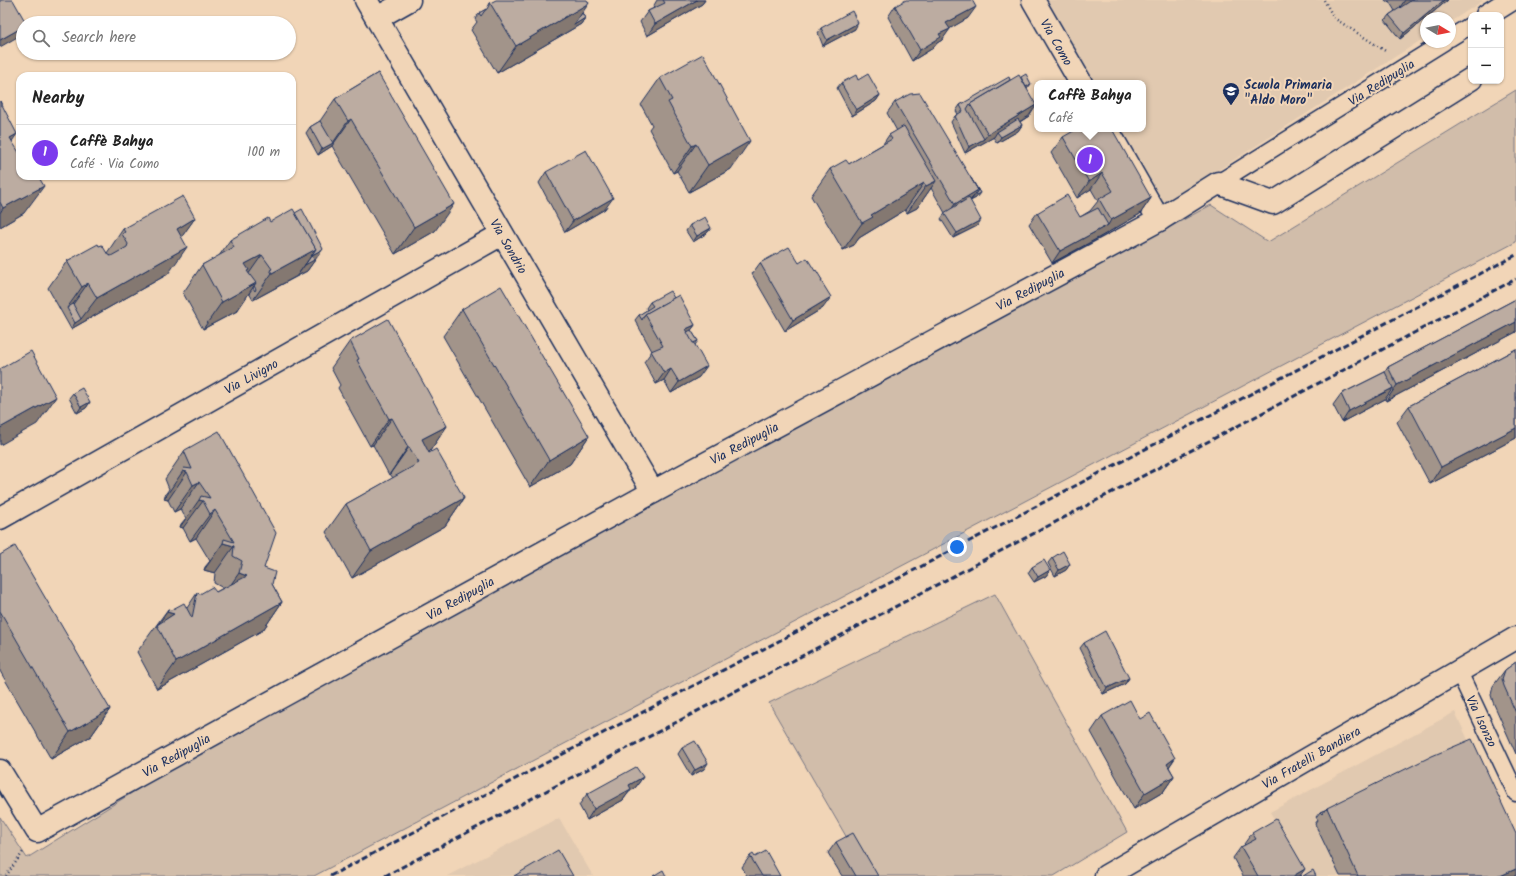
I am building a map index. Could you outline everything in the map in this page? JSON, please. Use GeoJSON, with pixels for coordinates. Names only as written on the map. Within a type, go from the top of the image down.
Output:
{"type":"FeatureCollection","features":[{"type":"Feature","properties":{"kind":"street","name":"Via Sondrio"},"geometry":{"type":"LineString","coordinates":[[366,0],[653,492]]}},
{"type":"Feature","properties":{"kind":"street"},"geometry":{"type":"LineString","coordinates":[[377,18],[409,0]]}},
{"type":"Feature","properties":{"kind":"street","name":"Via Como"},"geometry":{"type":"LineString","coordinates":[[1033,0],[1079,80]]}},
{"type":"Feature","properties":{"kind":"street"},"geometry":{"type":"LineString","coordinates":[[1492,12],[1511,0]]}},
{"type":"Feature","properties":{"kind":"street"},"geometry":{"type":"LineString","coordinates":[[1218,183],[1273,203],[1468,81]]}},
{"type":"Feature","properties":{"kind":"street"},"geometry":{"type":"LineString","coordinates":[[1109,132],[1159,220]]}},
{"type":"Feature","properties":{"kind":"street","name":"Via Redipuglia"},"geometry":{"type":"LineString","coordinates":[[37,831],[653,492],[1159,220],[1218,183]]}},
{"type":"Feature","properties":{"kind":"street","name":"Via Livigno"},"geometry":{"type":"LineString","coordinates":[[0,518],[502,234]]}},
{"type":"Feature","properties":{"kind":"street","name":"Via Fratelli Bandiera"},"geometry":{"type":"LineString","coordinates":[[1106,876],[1516,638]]}},
{"type":"Feature","properties":{"kind":"street"},"geometry":{"type":"LineString","coordinates":[[0,771],[37,831]]}},
{"type":"Feature","properties":{"kind":"lane"},"geometry":{"type":"LineString","coordinates":[[1456,34],[1468,27]]}},
{"type":"Feature","properties":{"kind":"lane","name":"Via Redipuglia"},"geometry":{"type":"LineString","coordinates":[[1218,183],[1434,48]]}},
{"type":"Feature","properties":{"kind":"lane","name":"Via Isonzo"},"geometry":{"type":"LineString","coordinates":[[1459,672],[1516,792]]}},
{"type":"Feature","properties":{"kind":"path"},"geometry":{"type":"LineString","coordinates":[[1324,0],[1334,18],[1408,64]]}},
{"type":"Feature","properties":{"kind":"path"},"geometry":{"type":"LineString","coordinates":[[6,876],[37,831]]}},
{"type":"Feature","properties":{"kind":"shaded area","name":"Scuola Primaria \"Aldo Moro\""},"geometry":{"type":"Polygon","coordinates":[[[1045,0],[1484,0],[1456,18],[1456,12],[1420,12],[1420,41],[1162,206],[1120,132],[1146,132],[1146,80],[1090,80],[1045,0]]]}},
{"type":"Feature","properties":{"kind":"shaded area"},"geometry":{"type":"Polygon","coordinates":[[[1516,90],[1516,242],[314,876],[0,876],[0,817],[27,858],[143,786],[139,778],[1211,205],[1268,242],[1516,90]]]}},
{"type":"Feature","properties":{"kind":"shaded area"},"geometry":{"type":"Polygon","coordinates":[[[995,594],[1127,832],[1054,876],[869,876],[769,703],[995,594]]]}},
{"type":"Feature","properties":{"kind":"shaded area"},"geometry":{"type":"Polygon","coordinates":[[[1455,712],[1516,842],[1516,876],[1306,876],[1270,812],[1455,712]]]}},
{"type":"Feature","properties":{"kind":"shaded area"},"geometry":{"type":"Polygon","coordinates":[[[559,818],[593,876],[447,876],[559,818]]]}},
{"type":"Feature","properties":{"kind":"building"},"geometry":{"type":"Polygon","coordinates":[[[0,0],[13,0],[22,16],[16,16],[16,31],[0,40],[0,0]]]}},
{"type":"Feature","properties":{"kind":"building"},"geometry":{"type":"Polygon","coordinates":[[[496,0],[587,0],[589,3],[516,46],[490,3],[496,0]]]}},
{"type":"Feature","properties":{"kind":"building"},"geometry":{"type":"Polygon","coordinates":[[[663,0],[697,0],[655,24],[648,11],[665,3],[663,0]]]}},
{"type":"Feature","properties":{"kind":"building"},"geometry":{"type":"Polygon","coordinates":[[[906,0],[972,0],[976,7],[946,23],[950,29],[939,34],[941,37],[920,50],[895,6],[906,0]]]}},
{"type":"Feature","properties":{"kind":"building"},"geometry":{"type":"Polygon","coordinates":[[[1412,0],[1444,0],[1429,12],[1420,12],[1420,20],[1404,33],[1389,15],[1412,0]]]}},
{"type":"Feature","properties":{"kind":"building"},"geometry":{"type":"Polygon","coordinates":[[[486,9],[481,16],[479,13],[486,9]]]}},
{"type":"Feature","properties":{"kind":"building"},"geometry":{"type":"Polygon","coordinates":[[[852,11],[858,23],[827,40],[821,28],[852,11]]]}},
{"type":"Feature","properties":{"kind":"building"},"geometry":{"type":"Polygon","coordinates":[[[582,13],[585,18],[574,25],[582,13]]]}},
{"type":"Feature","properties":{"kind":"building"},"geometry":{"type":"Polygon","coordinates":[[[703,54],[750,141],[708,165],[696,144],[692,146],[668,102],[672,100],[660,78],[703,54]]]}},
{"type":"Feature","properties":{"kind":"building"},"geometry":{"type":"Polygon","coordinates":[[[378,73],[454,204],[414,227],[351,119],[348,121],[335,99],[378,73]]]}},
{"type":"Feature","properties":{"kind":"building"},"geometry":{"type":"Polygon","coordinates":[[[868,74],[880,95],[856,110],[841,83],[856,75],[858,80],[868,74]]]}},
{"type":"Feature","properties":{"kind":"building"},"geometry":{"type":"Polygon","coordinates":[[[1026,74],[1031,84],[1026,87],[1021,77],[1026,74]]]}},
{"type":"Feature","properties":{"kind":"building"},"geometry":{"type":"Polygon","coordinates":[[[1019,75],[1034,101],[1034,106],[988,134],[970,104],[1019,75]]]}},
{"type":"Feature","properties":{"kind":"building"},"geometry":{"type":"Polygon","coordinates":[[[1009,77],[1010,80],[970,104],[967,109],[984,139],[969,147],[955,116],[963,111],[960,105],[1009,77]]]}},
{"type":"Feature","properties":{"kind":"building"},"geometry":{"type":"Polygon","coordinates":[[[920,93],[978,190],[955,204],[895,102],[910,94],[920,93]]]}},
{"type":"Feature","properties":{"kind":"building"},"geometry":{"type":"Polygon","coordinates":[[[0,101],[16,132],[16,135],[10,138],[16,148],[16,180],[40,180],[44,186],[3,208],[0,202],[0,101]]]}},
{"type":"Feature","properties":{"kind":"building"},"geometry":{"type":"Polygon","coordinates":[[[1018,119],[1022,125],[1001,137],[997,132],[1018,119]]]}},
{"type":"Feature","properties":{"kind":"building"},"geometry":{"type":"Polygon","coordinates":[[[320,121],[333,143],[322,149],[310,127],[320,121]]]}},
{"type":"Feature","properties":{"kind":"building"},"geometry":{"type":"Polygon","coordinates":[[[904,126],[936,181],[926,186],[924,183],[871,215],[873,217],[862,223],[830,169],[846,160],[849,164],[892,139],[889,135],[904,126]]]}},
{"type":"Feature","properties":{"kind":"building"},"geometry":{"type":"Polygon","coordinates":[[[1072,132],[1114,132],[1151,198],[1111,220],[1099,199],[1113,191],[1102,173],[1089,182],[1063,137],[1072,132]]]}},
{"type":"Feature","properties":{"kind":"building"},"geometry":{"type":"Polygon","coordinates":[[[586,150],[613,198],[573,221],[546,172],[586,150]]]}},
{"type":"Feature","properties":{"kind":"building"},"geometry":{"type":"Polygon","coordinates":[[[971,178],[980,193],[974,196],[978,190],[971,178]]]}},
{"type":"Feature","properties":{"kind":"building"},"geometry":{"type":"Polygon","coordinates":[[[1067,195],[1080,217],[1098,208],[1108,225],[1060,251],[1037,213],[1067,195]]]}},
{"type":"Feature","properties":{"kind":"building"},"geometry":{"type":"Polygon","coordinates":[[[183,196],[195,218],[177,229],[187,247],[97,298],[88,283],[82,287],[67,261],[98,244],[99,246],[102,245],[108,255],[111,256],[127,247],[128,244],[122,234],[125,232],[123,229],[183,196]]]}},
{"type":"Feature","properties":{"kind":"building"},"geometry":{"type":"Polygon","coordinates":[[[969,198],[981,220],[957,233],[944,213],[969,198]]]}},
{"type":"Feature","properties":{"kind":"building"},"geometry":{"type":"Polygon","coordinates":[[[293,209],[316,249],[272,273],[270,270],[272,269],[262,255],[245,264],[249,270],[247,271],[256,283],[222,302],[202,265],[234,247],[230,240],[268,218],[270,222],[293,209]]]}},
{"type":"Feature","properties":{"kind":"building"},"geometry":{"type":"Polygon","coordinates":[[[302,209],[323,249],[312,255],[314,260],[305,265],[316,249],[295,213],[302,209]]]}},
{"type":"Feature","properties":{"kind":"building"},"geometry":{"type":"Polygon","coordinates":[[[705,217],[711,228],[697,236],[690,225],[705,217]]]}},
{"type":"Feature","properties":{"kind":"building"},"geometry":{"type":"Polygon","coordinates":[[[789,247],[799,263],[807,258],[815,271],[816,270],[831,297],[793,320],[760,263],[789,247]]]}},
{"type":"Feature","properties":{"kind":"building"},"geometry":{"type":"Polygon","coordinates":[[[501,286],[589,436],[549,460],[462,309],[501,286]]]}},
{"type":"Feature","properties":{"kind":"building"},"geometry":{"type":"Polygon","coordinates":[[[670,291],[674,298],[645,314],[642,320],[639,315],[653,306],[650,302],[670,291]]]}},
{"type":"Feature","properties":{"kind":"building"},"geometry":{"type":"Polygon","coordinates":[[[679,295],[695,325],[686,329],[707,366],[679,382],[671,369],[664,373],[651,351],[663,346],[645,314],[679,295]]]}},
{"type":"Feature","properties":{"kind":"building"},"geometry":{"type":"Polygon","coordinates":[[[1516,299],[1516,322],[1397,385],[1388,367],[1516,299]]]}},
{"type":"Feature","properties":{"kind":"building"},"geometry":{"type":"Polygon","coordinates":[[[73,304],[81,319],[75,323],[67,308],[73,304]]]}},
{"type":"Feature","properties":{"kind":"building"},"geometry":{"type":"Polygon","coordinates":[[[388,319],[447,426],[422,439],[429,453],[436,449],[464,498],[371,551],[346,504],[419,463],[408,447],[392,418],[389,419],[357,360],[359,359],[350,341],[388,319]]]}},
{"type":"Feature","properties":{"kind":"building"},"geometry":{"type":"Polygon","coordinates":[[[691,330],[698,341],[693,343],[687,332],[691,330]]]}},
{"type":"Feature","properties":{"kind":"building"},"geometry":{"type":"Polygon","coordinates":[[[1516,349],[1516,428],[1441,467],[1409,406],[1516,349]]]}},
{"type":"Feature","properties":{"kind":"building"},"geometry":{"type":"Polygon","coordinates":[[[31,351],[56,397],[0,428],[0,369],[31,351]]]}},
{"type":"Feature","properties":{"kind":"building"},"geometry":{"type":"Polygon","coordinates":[[[1385,372],[1393,388],[1349,411],[1341,394],[1385,372]]]}},
{"type":"Feature","properties":{"kind":"building"},"geometry":{"type":"Polygon","coordinates":[[[82,388],[90,402],[81,407],[73,393],[82,388]]]}},
{"type":"Feature","properties":{"kind":"building"},"geometry":{"type":"Polygon","coordinates":[[[219,431],[276,533],[264,568],[275,572],[272,584],[282,602],[176,662],[157,625],[174,614],[167,612],[168,609],[171,610],[184,603],[192,618],[197,593],[200,594],[212,587],[216,592],[247,576],[239,573],[242,561],[233,556],[234,546],[223,543],[224,539],[234,542],[215,510],[210,514],[203,501],[199,500],[201,496],[210,498],[199,482],[193,485],[187,472],[183,471],[184,468],[192,469],[184,451],[219,431]]]}},
{"type":"Feature","properties":{"kind":"building"},"geometry":{"type":"Polygon","coordinates":[[[15,546],[110,709],[70,732],[0,611],[0,555],[15,546]]]}},
{"type":"Feature","properties":{"kind":"building"},"geometry":{"type":"Polygon","coordinates":[[[1063,551],[1070,564],[1059,570],[1052,558],[1063,551]]]}},
{"type":"Feature","properties":{"kind":"building"},"geometry":{"type":"Polygon","coordinates":[[[1044,560],[1050,570],[1038,577],[1032,567],[1044,560]]]}},
{"type":"Feature","properties":{"kind":"building"},"geometry":{"type":"Polygon","coordinates":[[[1105,631],[1129,678],[1107,688],[1084,643],[1105,631]]]}},
{"type":"Feature","properties":{"kind":"building"},"geometry":{"type":"Polygon","coordinates":[[[1516,662],[1516,713],[1502,679],[1505,670],[1516,662]]]}},
{"type":"Feature","properties":{"kind":"building"},"geometry":{"type":"Polygon","coordinates":[[[1130,700],[1140,719],[1150,713],[1175,758],[1167,764],[1174,776],[1145,793],[1102,716],[1130,700]]]}},
{"type":"Feature","properties":{"kind":"building"},"geometry":{"type":"Polygon","coordinates":[[[1472,739],[1516,834],[1516,869],[1500,876],[1358,876],[1327,808],[1432,756],[1472,739]]]}},
{"type":"Feature","properties":{"kind":"building"},"geometry":{"type":"Polygon","coordinates":[[[695,741],[708,763],[695,770],[682,748],[695,741]]]}},
{"type":"Feature","properties":{"kind":"building"},"geometry":{"type":"Polygon","coordinates":[[[636,767],[643,777],[629,785],[631,789],[594,809],[587,794],[636,767]]]}},
{"type":"Feature","properties":{"kind":"building"},"geometry":{"type":"Polygon","coordinates":[[[1276,819],[1305,869],[1293,876],[1258,876],[1241,847],[1256,839],[1252,833],[1276,819]]]}},
{"type":"Feature","properties":{"kind":"building"},"geometry":{"type":"Polygon","coordinates":[[[853,833],[878,876],[856,876],[836,842],[853,833]]]}},
{"type":"Feature","properties":{"kind":"building"},"geometry":{"type":"Polygon","coordinates":[[[558,850],[573,876],[514,876],[558,850]]]}},
{"type":"Feature","properties":{"kind":"building"},"geometry":{"type":"Polygon","coordinates":[[[766,851],[780,876],[762,876],[750,856],[753,854],[755,857],[766,851]]]}},
{"type":"Feature","properties":{"kind":"building"},"geometry":{"type":"Polygon","coordinates":[[[663,870],[666,876],[653,876],[663,870]]]}},
{"type":"Feature","properties":{"kind":"building"},"geometry":{"type":"Polygon","coordinates":[[[1313,870],[1316,876],[1303,876],[1313,870]]]}},
{"type":"Feature","properties":{"kind":"railway"},"geometry":{"type":"LineString","coordinates":[[330,876],[1516,255]]}},
{"type":"Feature","properties":{"kind":"railway"},"geometry":{"type":"LineString","coordinates":[[385,876],[1516,279]]}},
{"type":"Feature","properties":{"kind":"place","name":"Scuola Primaria \"Aldo Moro\""},"geometry":{"type":"Point","coordinates":[1231,106]}},
{"type":"Feature","properties":{"kind":"place","name":"Caffè Bahya"},"geometry":{"type":"Point","coordinates":[1090,160]}}]}
